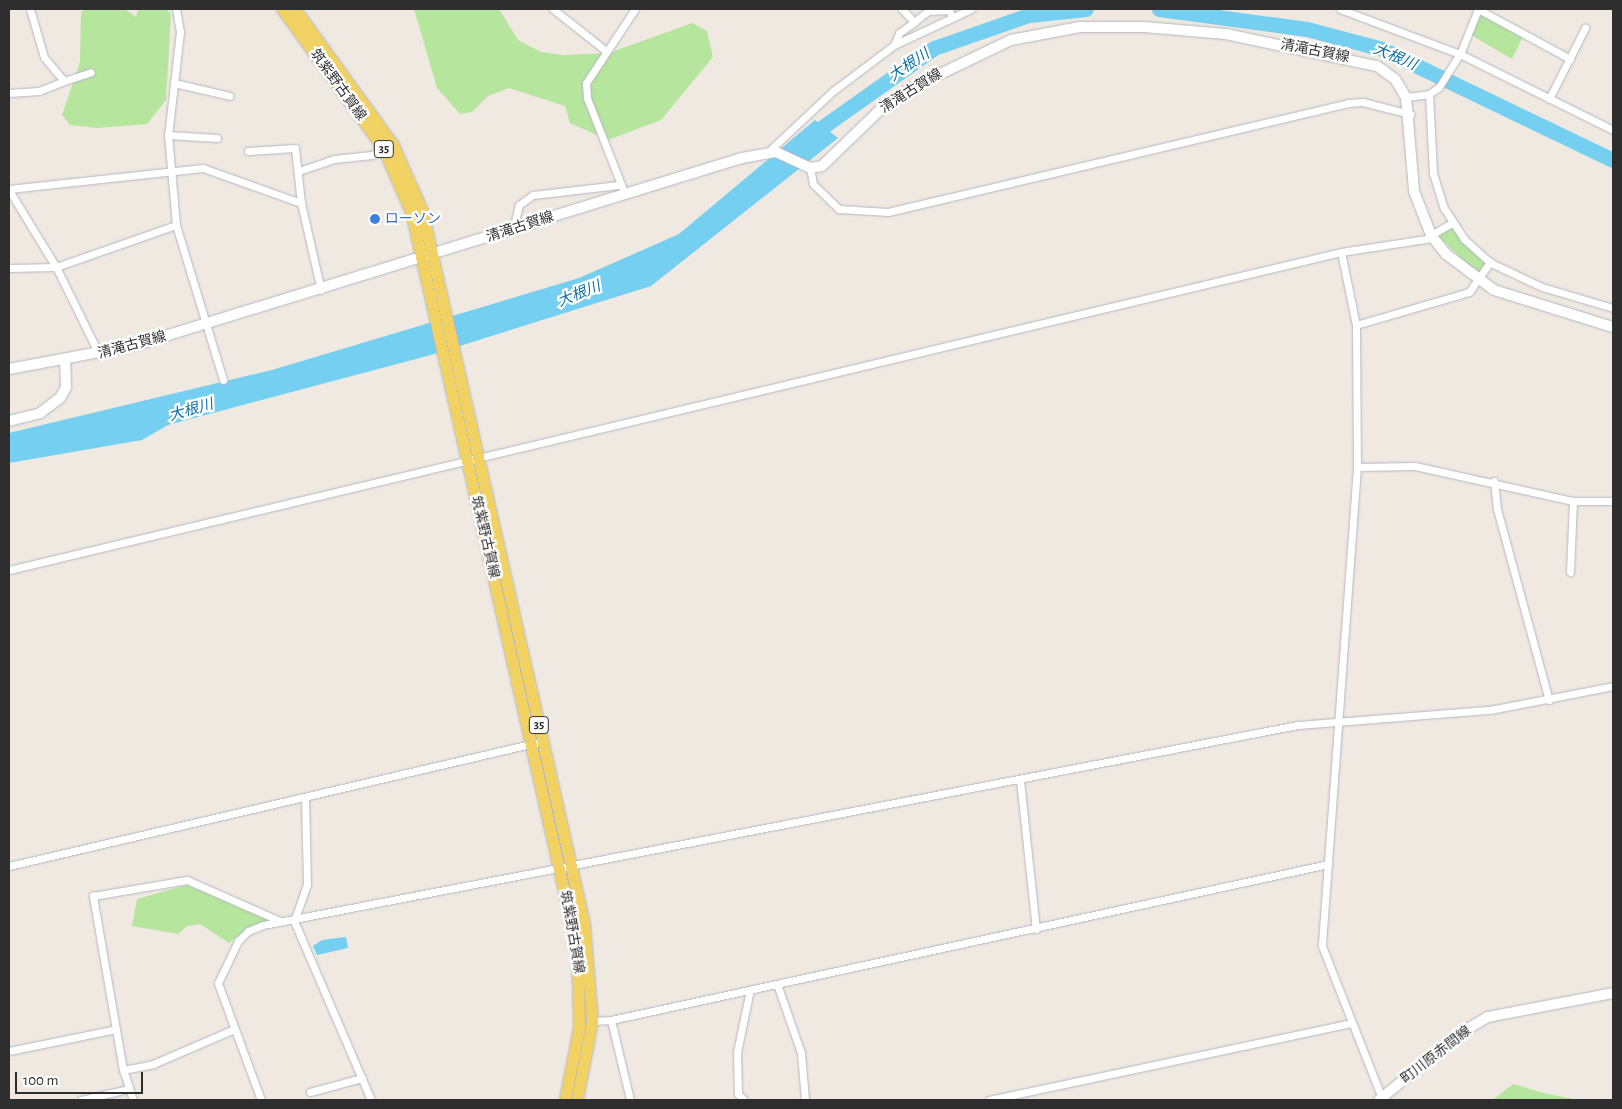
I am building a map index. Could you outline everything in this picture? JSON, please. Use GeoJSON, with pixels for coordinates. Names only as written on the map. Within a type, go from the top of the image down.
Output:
{"type":"FeatureCollection","features":[{"type":"Feature","properties":{"kind":"main road","name":"筑紫野古賀線"},"geometry":{"type":"LineString","coordinates":[[282,9],[383,148],[403,187],[427,257]]}},
{"type":"Feature","properties":{"kind":"main road","name":"筑紫野古賀線"},"geometry":{"type":"LineString","coordinates":[[295,9],[400,158],[422,210],[427,257],[439,313],[566,868],[588,950],[592,1021],[576,1100]]}},
{"type":"Feature","properties":{"kind":"main road","name":"清滝古賀線"},"geometry":{"type":"LineString","coordinates":[[808,167],[829,161],[860,128],[909,89],[983,52],[1056,29],[1181,29],[1344,55],[1387,72],[1406,97],[1410,114],[1414,191],[1432,237],[1479,281],[1526,301],[1613,327]]}},
{"type":"Feature","properties":{"kind":"main road","name":"清滝古賀線"},"geometry":{"type":"LineString","coordinates":[[9,369],[99,354],[206,324],[512,230],[621,189],[772,152]]}},
{"type":"Feature","properties":{"kind":"main road"},"geometry":{"type":"LineString","coordinates":[[772,152],[808,167]]}},
{"type":"Feature","properties":{"kind":"main road"},"geometry":{"type":"LineString","coordinates":[[9,421],[40,413],[60,398],[66,387],[65,361]]}},
{"type":"Feature","properties":{"kind":"main road","name":"筑紫野古賀線"},"geometry":{"type":"LineString","coordinates":[[566,868],[580,977],[577,1044],[566,1100]]}},
{"type":"Feature","properties":{"kind":"main road","name":"町川原赤間線"},"geometry":{"type":"LineString","coordinates":[[1381,1099],[1461,1033],[1488,1017],[1613,993]]}},
{"type":"Feature","properties":{"kind":"street"},"geometry":{"type":"LineString","coordinates":[[30,9],[44,57],[64,81]]}},
{"type":"Feature","properties":{"kind":"street"},"geometry":{"type":"LineString","coordinates":[[176,9],[180,32],[168,135],[169,170],[176,225],[223,380]]}},
{"type":"Feature","properties":{"kind":"street"},"geometry":{"type":"LineString","coordinates":[[553,9],[605,50]]}},
{"type":"Feature","properties":{"kind":"street"},"geometry":{"type":"LineString","coordinates":[[512,230],[519,205],[533,195],[621,189],[587,98],[586,83],[605,50],[635,9]]}},
{"type":"Feature","properties":{"kind":"street"},"geometry":{"type":"LineString","coordinates":[[902,9],[914,22]]}},
{"type":"Feature","properties":{"kind":"street"},"geometry":{"type":"LineString","coordinates":[[894,45],[899,33],[928,11],[950,12],[971,9]]}},
{"type":"Feature","properties":{"kind":"street"},"geometry":{"type":"LineString","coordinates":[[1340,9],[1459,56],[1613,130]]}},
{"type":"Feature","properties":{"kind":"street"},"geometry":{"type":"LineString","coordinates":[[1406,97],[1430,94],[1439,87],[1459,56],[1478,9],[1570,58]]}},
{"type":"Feature","properties":{"kind":"street"},"geometry":{"type":"LineString","coordinates":[[772,152],[833,91],[894,45],[950,12]]}},
{"type":"Feature","properties":{"kind":"street"},"geometry":{"type":"LineString","coordinates":[[1549,99],[1585,28]]}},
{"type":"Feature","properties":{"kind":"street"},"geometry":{"type":"LineString","coordinates":[[9,93],[39,91],[90,72]]}},
{"type":"Feature","properties":{"kind":"street"},"geometry":{"type":"LineString","coordinates":[[174,83],[230,96]]}},
{"type":"Feature","properties":{"kind":"street"},"geometry":{"type":"LineString","coordinates":[[1430,94],[1433,173],[1452,223],[1490,262],[1542,287],[1613,308]]}},
{"type":"Feature","properties":{"kind":"street"},"geometry":{"type":"LineString","coordinates":[[808,167],[813,184],[839,209],[888,212],[1348,102],[1363,102],[1410,114]]}},
{"type":"Feature","properties":{"kind":"street"},"geometry":{"type":"LineString","coordinates":[[168,135],[217,138]]}},
{"type":"Feature","properties":{"kind":"street"},"geometry":{"type":"LineString","coordinates":[[248,151],[295,148],[301,203],[320,290]]}},
{"type":"Feature","properties":{"kind":"street"},"geometry":{"type":"LineString","coordinates":[[299,171],[334,159],[372,155],[383,148]]}},
{"type":"Feature","properties":{"kind":"street"},"geometry":{"type":"LineString","coordinates":[[99,354],[56,267],[9,189],[169,170],[203,168],[301,203]]}},
{"type":"Feature","properties":{"kind":"street"},"geometry":{"type":"LineString","coordinates":[[9,570],[473,461],[1341,252],[1432,237],[1452,223]]}},
{"type":"Feature","properties":{"kind":"street"},"geometry":{"type":"LineString","coordinates":[[9,268],[56,267],[176,225]]}},
{"type":"Feature","properties":{"kind":"street"},"geometry":{"type":"LineString","coordinates":[[1341,252],[1356,325],[1357,467],[1322,946],[1381,1099]]}},
{"type":"Feature","properties":{"kind":"street"},"geometry":{"type":"LineString","coordinates":[[1356,325],[1454,299],[1479,281],[1490,262]]}},
{"type":"Feature","properties":{"kind":"street"},"geometry":{"type":"LineString","coordinates":[[1357,467],[1415,466],[1494,481],[1573,501],[1613,501]]}},
{"type":"Feature","properties":{"kind":"street"},"geometry":{"type":"LineString","coordinates":[[1494,481],[1497,509],[1549,700]]}},
{"type":"Feature","properties":{"kind":"street"},"geometry":{"type":"LineString","coordinates":[[1570,572],[1573,501]]}},
{"type":"Feature","properties":{"kind":"street"},"geometry":{"type":"LineString","coordinates":[[262,1100],[232,1030],[218,983],[227,960],[248,931],[280,922],[294,921],[1298,725],[1453,714],[1549,700],[1613,686]]}},
{"type":"Feature","properties":{"kind":"street"},"geometry":{"type":"LineString","coordinates":[[9,866],[537,743]]}},
{"type":"Feature","properties":{"kind":"street"},"geometry":{"type":"LineString","coordinates":[[1020,780],[1036,929]]}},
{"type":"Feature","properties":{"kind":"street"},"geometry":{"type":"LineString","coordinates":[[305,797],[307,884],[294,921],[371,1100]]}},
{"type":"Feature","properties":{"kind":"street"},"geometry":{"type":"LineString","coordinates":[[592,1021],[611,1020],[1328,864]]}},
{"type":"Feature","properties":{"kind":"street"},"geometry":{"type":"LineString","coordinates":[[133,1100],[123,1070],[93,896],[187,880],[280,922]]}},
{"type":"Feature","properties":{"kind":"street"},"geometry":{"type":"LineString","coordinates":[[777,984],[801,1053],[805,1100]]}},
{"type":"Feature","properties":{"kind":"street"},"geometry":{"type":"LineString","coordinates":[[744,1100],[738,1094],[737,1052],[750,990]]}},
{"type":"Feature","properties":{"kind":"street"},"geometry":{"type":"LineString","coordinates":[[611,1020],[630,1100]]}},
{"type":"Feature","properties":{"kind":"street"},"geometry":{"type":"LineString","coordinates":[[989,1100],[1351,1023]]}},
{"type":"Feature","properties":{"kind":"street"},"geometry":{"type":"LineString","coordinates":[[9,1051],[116,1029]]}},
{"type":"Feature","properties":{"kind":"street"},"geometry":{"type":"LineString","coordinates":[[123,1070],[153,1064],[232,1030]]}},
{"type":"Feature","properties":{"kind":"street"},"geometry":{"type":"LineString","coordinates":[[310,1092],[362,1078]]}},
{"type":"Feature","properties":{"kind":"street"},"geometry":{"type":"LineString","coordinates":[[81,1100],[128,1089]]}},
{"type":"Feature","properties":{"kind":"green space"},"geometry":{"type":"Polygon","coordinates":[[[86,9],[125,9],[136,17],[138,9],[167,9],[171,14],[166,100],[147,124],[97,128],[70,125],[62,115],[80,62],[81,12],[86,9]]]}},
{"type":"Feature","properties":{"kind":"green space"},"geometry":{"type":"Polygon","coordinates":[[[414,9],[499,9],[518,40],[541,52],[563,55],[609,53],[692,23],[707,31],[713,57],[661,120],[608,140],[570,123],[565,106],[509,88],[488,96],[472,112],[460,114],[437,88],[414,9]]]}},
{"type":"Feature","properties":{"kind":"green space"},"geometry":{"type":"Polygon","coordinates":[[[1479,14],[1523,36],[1512,59],[1471,35],[1479,14]]]}},
{"type":"Feature","properties":{"kind":"green space"},"geometry":{"type":"Polygon","coordinates":[[[1451,228],[1485,262],[1479,275],[1438,236],[1451,228]]]}},
{"type":"Feature","properties":{"kind":"green space"},"geometry":{"type":"Polygon","coordinates":[[[187,885],[267,917],[267,921],[249,927],[229,943],[200,924],[187,926],[178,934],[132,926],[137,899],[187,885]]]}},
{"type":"Feature","properties":{"kind":"green space"},"geometry":{"type":"Polygon","coordinates":[[[1513,1084],[1548,1094],[1578,1100],[1493,1100],[1513,1084]]]}},
{"type":"Feature","properties":{"kind":"water"},"geometry":{"type":"Polygon","coordinates":[[[815,120],[838,138],[651,286],[431,355],[168,425],[142,440],[9,463],[9,433],[272,370],[579,278],[679,234],[815,120]]]}},
{"type":"Feature","properties":{"kind":"water"},"geometry":{"type":"Polygon","coordinates":[[[346,937],[348,948],[317,955],[313,946],[322,940],[346,937]]]}},
{"type":"Feature","properties":{"kind":"waterway","name":"大根川"},"geometry":{"type":"LineString","coordinates":[[807,138],[934,48],[1029,15],[1086,9]]}},
{"type":"Feature","properties":{"kind":"waterway","name":"大根川"},"geometry":{"type":"LineString","coordinates":[[1159,9],[1307,29],[1382,49],[1613,160]]}},
{"type":"Feature","properties":{"kind":"place","name":"ローソン"},"geometry":{"type":"Point","coordinates":[375,219]}}]}
